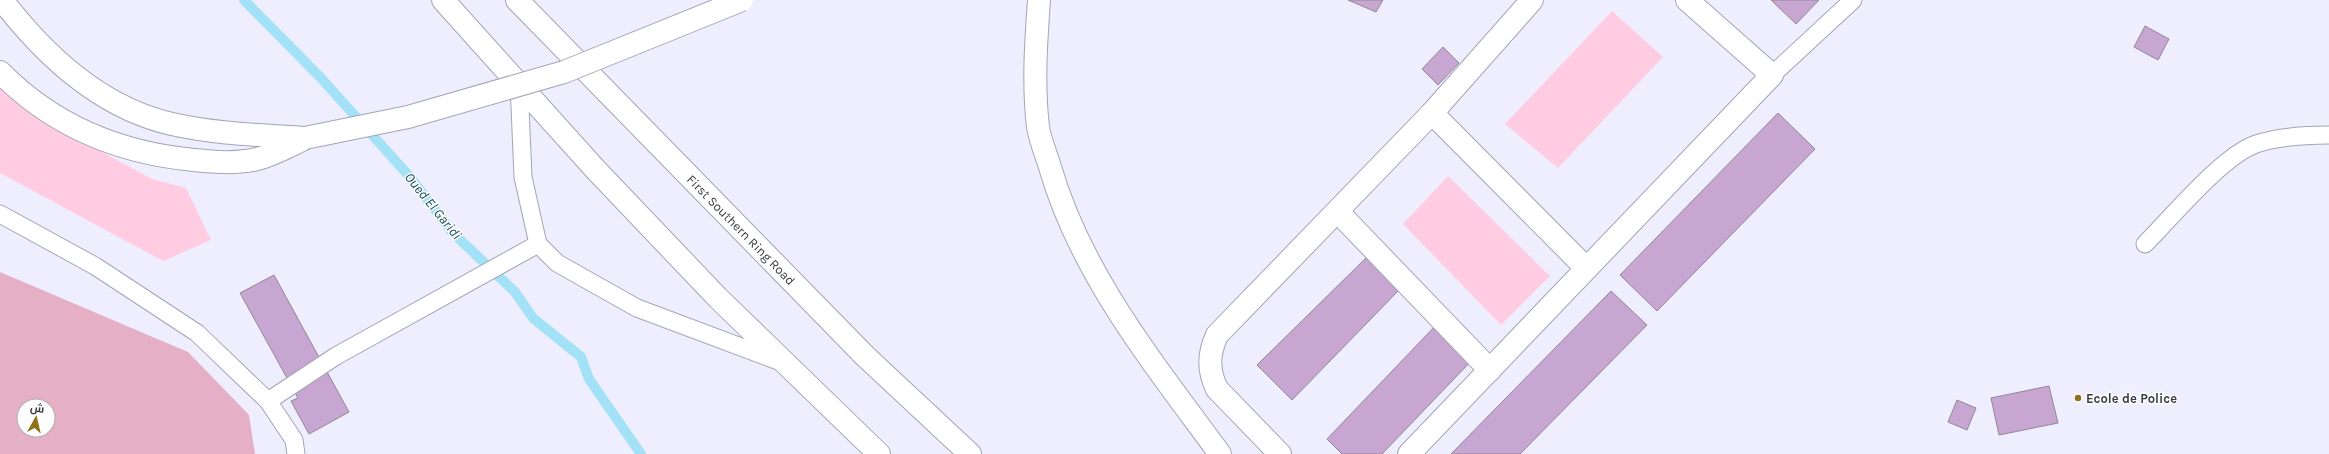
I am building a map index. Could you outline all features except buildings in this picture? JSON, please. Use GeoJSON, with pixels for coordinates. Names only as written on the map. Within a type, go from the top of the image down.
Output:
{"type":"FeatureCollection","features":[{"type":"Feature","properties":{"kind":"main road"},"geometry":{"type":"LineString","coordinates":[[2,0],[19,22],[47,52],[98,93],[121,106],[143,116],[194,128],[305,138]]}},
{"type":"Feature","properties":{"kind":"main road"},"geometry":{"type":"LineString","coordinates":[[443,0],[596,170],[718,298],[869,446],[879,454]]}},
{"type":"Feature","properties":{"kind":"main road","name":"First Southern Ring Road"},"geometry":{"type":"LineString","coordinates":[[517,0],[865,356],[970,454]]}},
{"type":"Feature","properties":{"kind":"main road"},"geometry":{"type":"LineString","coordinates":[[0,72],[18,90],[64,122],[104,142],[135,151],[170,158],[207,162],[243,162],[269,155],[305,138],[408,118],[564,72],[742,0]]}},
{"type":"Feature","properties":{"kind":"main road"},"geometry":{"type":"LineString","coordinates":[[1039,0],[1034,62],[1038,128],[1058,195],[1096,276],[1153,362],[1220,454]]}},
{"type":"Feature","properties":{"kind":"main road"},"geometry":{"type":"LineString","coordinates":[[1280,454],[1217,389],[1211,376],[1209,362],[1211,348],[1217,336],[1432,113],[1532,0]]}},
{"type":"Feature","properties":{"kind":"main road"},"geometry":{"type":"LineString","coordinates":[[1409,454],[1772,75],[1687,0]]}},
{"type":"Feature","properties":{"kind":"main road"},"geometry":{"type":"LineString","coordinates":[[1432,113],[1586,268]]}},
{"type":"Feature","properties":{"kind":"main road"},"geometry":{"type":"LineString","coordinates":[[1338,212],[1490,370]]}},
{"type":"Feature","properties":{"kind":"lane"},"geometry":{"type":"LineString","coordinates":[[1772,75],[1852,0]]}},
{"type":"Feature","properties":{"kind":"lane"},"geometry":{"type":"LineString","coordinates":[[519,83],[523,177],[538,244],[557,263],[637,308],[786,364]]}},
{"type":"Feature","properties":{"kind":"lane"},"geometry":{"type":"LineString","coordinates":[[2145,244],[2228,159],[2256,144],[2297,135],[2329,135]]}},
{"type":"Feature","properties":{"kind":"lane"},"geometry":{"type":"LineString","coordinates":[[0,214],[95,266],[198,333],[268,401],[294,440],[296,454]]}},
{"type":"Feature","properties":{"kind":"lane"},"geometry":{"type":"LineString","coordinates":[[268,401],[336,356],[538,244]]}},
{"type":"Feature","properties":{"kind":"shaded area"},"geometry":{"type":"Polygon","coordinates":[[[1612,11],[1663,57],[1558,168],[1505,124],[1612,11]]]}},
{"type":"Feature","properties":{"kind":"shaded area"},"geometry":{"type":"Polygon","coordinates":[[[0,84],[61,130],[152,179],[186,188],[211,240],[163,261],[0,173],[0,84]]]}},
{"type":"Feature","properties":{"kind":"shaded area"},"geometry":{"type":"Polygon","coordinates":[[[1448,176],[1550,276],[1501,325],[1403,224],[1448,176]]]}},
{"type":"Feature","properties":{"kind":"shaded area"},"geometry":{"type":"Polygon","coordinates":[[[0,272],[188,352],[249,415],[255,454],[0,454],[0,272]]]}},
{"type":"Feature","properties":{"kind":"waterway","name":"Oued El Garidi"},"geometry":{"type":"LineString","coordinates":[[244,0],[320,77],[410,177],[452,232],[515,292],[533,318],[581,357],[589,379],[641,454]]}},
{"type":"Feature","properties":{"kind":"place","name":"Ecole de Police"},"geometry":{"type":"Point","coordinates":[2078,398]}}]}
